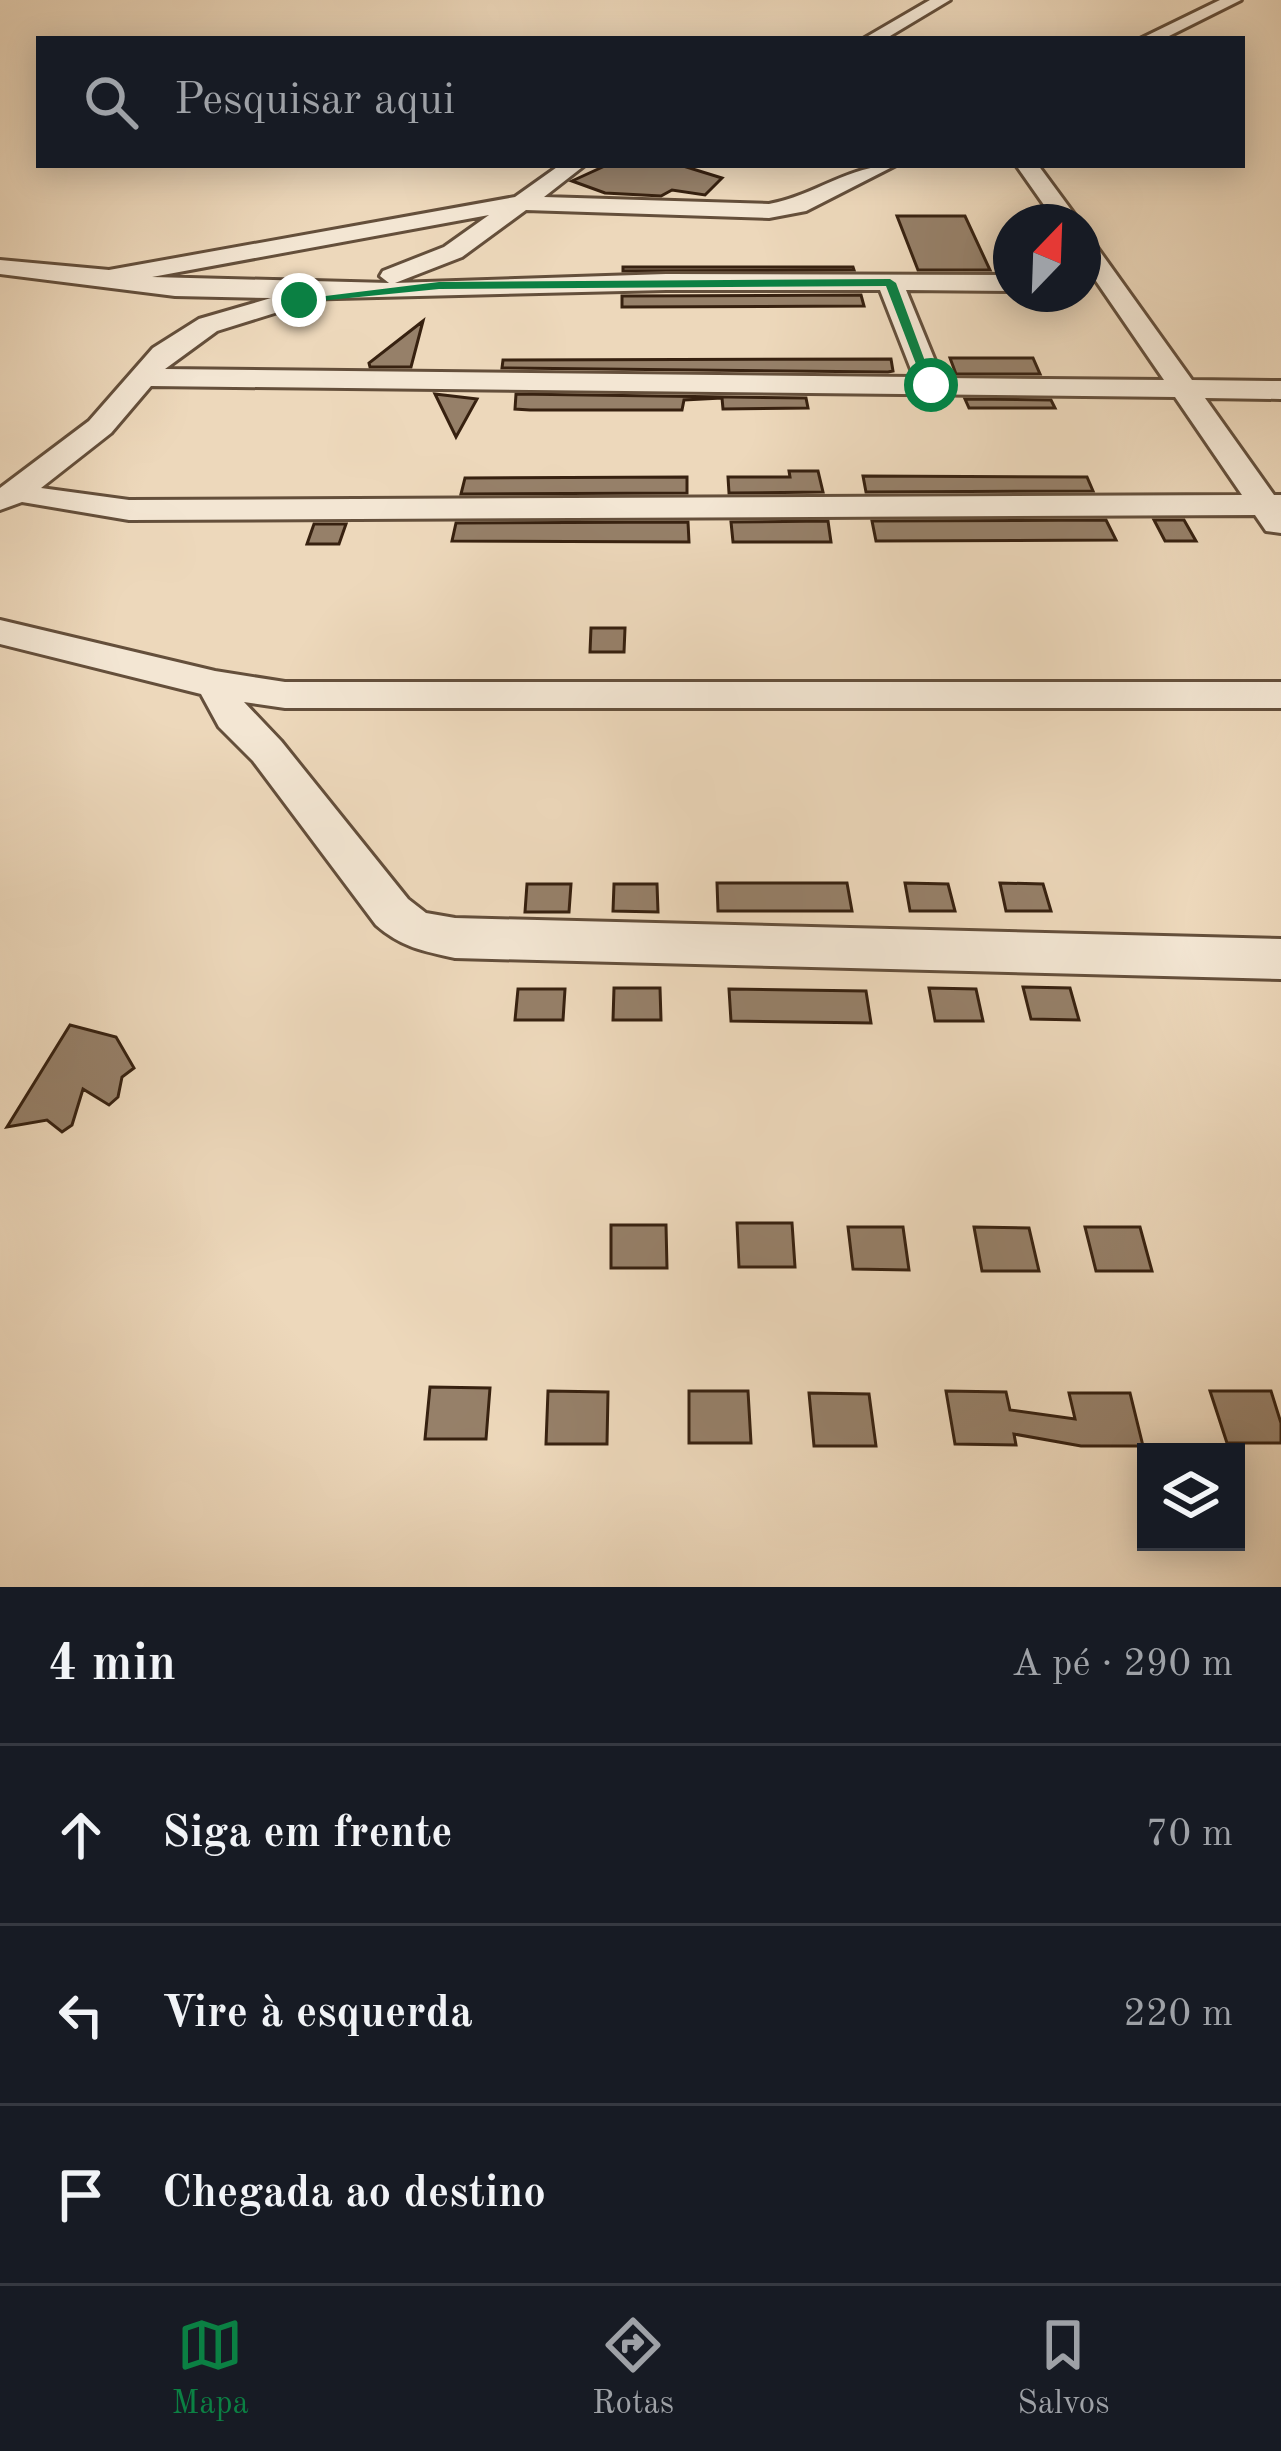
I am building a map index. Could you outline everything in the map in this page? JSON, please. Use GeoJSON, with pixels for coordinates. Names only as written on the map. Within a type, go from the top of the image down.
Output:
{"type":"FeatureCollection","features":[{"type":"Feature","properties":{"kind":"street"},"geometry":{"type":"LineString","coordinates":[[877,36],[942,0]]}},
{"type":"Feature","properties":{"kind":"street"},"geometry":{"type":"LineString","coordinates":[[1155,36],[1233,0]]}},
{"type":"Feature","properties":{"kind":"street"},"geometry":{"type":"LineString","coordinates":[[9,497],[100,427],[163,354],[208,325],[259,307],[339,292],[453,252],[570,168]]}},
{"type":"Feature","properties":{"kind":"street"},"geometry":{"type":"LineString","coordinates":[[109,277],[519,203],[769,211],[798,206],[878,168]]}},
{"type":"Feature","properties":{"kind":"street"},"geometry":{"type":"LineString","coordinates":[[1029,168],[1054,204]]}},
{"type":"Feature","properties":{"kind":"street"},"geometry":{"type":"LineString","coordinates":[[0,267],[175,288],[339,292],[439,286],[993,283]]}},
{"type":"Feature","properties":{"kind":"street"},"geometry":{"type":"LineString","coordinates":[[890,283],[931,385]]}},
{"type":"Feature","properties":{"kind":"street"},"geometry":{"type":"LineString","coordinates":[[1101,289],[1186,391],[1276,513]]}},
{"type":"Feature","properties":{"kind":"street"},"geometry":{"type":"LineString","coordinates":[[142,376],[1281,390]]}},
{"type":"Feature","properties":{"kind":"street"},"geometry":{"type":"LineString","coordinates":[[9,497],[129,511],[1276,513]]}},
{"type":"Feature","properties":{"kind":"street"},"geometry":{"type":"LineString","coordinates":[[0,632],[215,684],[285,695],[1281,695]]}},
{"type":"Feature","properties":{"kind":"street"},"geometry":{"type":"LineString","coordinates":[[215,684],[233,717],[267,751],[392,913],[414,930],[454,938],[1281,959]]}},
{"type":"Feature","properties":{"kind":"building"},"geometry":{"type":"Polygon","coordinates":[[[600,168],[690,168],[722,178],[705,195],[672,190],[661,196],[605,193],[572,181],[600,168]]]}},
{"type":"Feature","properties":{"kind":"building"},"geometry":{"type":"Polygon","coordinates":[[[897,216],[965,216],[990,270],[918,270],[897,216]]]}},
{"type":"Feature","properties":{"kind":"building"},"geometry":{"type":"Polygon","coordinates":[[[623,267],[853,267],[854,270],[623,271],[623,267]]]}},
{"type":"Feature","properties":{"kind":"building"},"geometry":{"type":"Polygon","coordinates":[[[861,295],[864,306],[622,307],[622,296],[861,295]]]}},
{"type":"Feature","properties":{"kind":"building"},"geometry":{"type":"Polygon","coordinates":[[[423,321],[411,367],[370,367],[369,363],[423,321]]]}},
{"type":"Feature","properties":{"kind":"building"},"geometry":{"type":"Polygon","coordinates":[[[950,358],[1033,358],[1040,374],[956,374],[950,358]]]}},
{"type":"Feature","properties":{"kind":"building"},"geometry":{"type":"Polygon","coordinates":[[[891,359],[893,371],[888,372],[502,368],[503,360],[891,359]]]}},
{"type":"Feature","properties":{"kind":"building"},"geometry":{"type":"Polygon","coordinates":[[[435,394],[477,399],[456,437],[435,394]]]}},
{"type":"Feature","properties":{"kind":"building"},"geometry":{"type":"Polygon","coordinates":[[[516,394],[806,398],[808,408],[723,409],[722,398],[684,400],[682,410],[530,410],[515,409],[516,394]]]}},
{"type":"Feature","properties":{"kind":"building"},"geometry":{"type":"Polygon","coordinates":[[[965,399],[1051,400],[1055,408],[969,408],[965,399]]]}},
{"type":"Feature","properties":{"kind":"building"},"geometry":{"type":"Polygon","coordinates":[[[789,471],[818,471],[823,492],[729,493],[728,477],[790,477],[789,471]]]}},
{"type":"Feature","properties":{"kind":"building"},"geometry":{"type":"Polygon","coordinates":[[[863,476],[1087,477],[1093,491],[866,492],[863,476]]]}},
{"type":"Feature","properties":{"kind":"building"},"geometry":{"type":"Polygon","coordinates":[[[687,477],[687,493],[461,494],[465,478],[687,477]]]}},
{"type":"Feature","properties":{"kind":"building"},"geometry":{"type":"Polygon","coordinates":[[[1106,520],[1116,540],[876,541],[872,521],[1106,520]]]}},
{"type":"Feature","properties":{"kind":"building"},"geometry":{"type":"Polygon","coordinates":[[[1154,520],[1184,520],[1196,541],[1165,541],[1154,520]]]}},
{"type":"Feature","properties":{"kind":"building"},"geometry":{"type":"Polygon","coordinates":[[[828,521],[831,542],[733,542],[731,522],[828,521]]]}},
{"type":"Feature","properties":{"kind":"building"},"geometry":{"type":"Polygon","coordinates":[[[688,522],[689,542],[452,541],[456,523],[688,522]]]}},
{"type":"Feature","properties":{"kind":"building"},"geometry":{"type":"Polygon","coordinates":[[[314,524],[346,524],[339,544],[307,544],[314,524]]]}},
{"type":"Feature","properties":{"kind":"building"},"geometry":{"type":"Polygon","coordinates":[[[591,628],[625,628],[624,652],[590,652],[591,628]]]}},
{"type":"Feature","properties":{"kind":"building"},"geometry":{"type":"Polygon","coordinates":[[[717,883],[847,883],[852,911],[718,911],[717,883]]]}},
{"type":"Feature","properties":{"kind":"building"},"geometry":{"type":"Polygon","coordinates":[[[905,883],[948,884],[955,911],[910,911],[905,883]]]}},
{"type":"Feature","properties":{"kind":"building"},"geometry":{"type":"Polygon","coordinates":[[[1000,883],[1043,884],[1051,911],[1006,911],[1000,883]]]}},
{"type":"Feature","properties":{"kind":"building"},"geometry":{"type":"Polygon","coordinates":[[[527,884],[571,884],[569,912],[525,912],[527,884]]]}},
{"type":"Feature","properties":{"kind":"building"},"geometry":{"type":"Polygon","coordinates":[[[614,884],[657,884],[658,912],[613,911],[614,884]]]}},
{"type":"Feature","properties":{"kind":"building"},"geometry":{"type":"Polygon","coordinates":[[[1023,987],[1070,988],[1079,1020],[1031,1019],[1023,987]]]}},
{"type":"Feature","properties":{"kind":"building"},"geometry":{"type":"Polygon","coordinates":[[[614,988],[660,988],[661,1020],[613,1020],[614,988]]]}},
{"type":"Feature","properties":{"kind":"building"},"geometry":{"type":"Polygon","coordinates":[[[929,988],[976,989],[983,1021],[935,1021],[929,988]]]}},
{"type":"Feature","properties":{"kind":"building"},"geometry":{"type":"Polygon","coordinates":[[[518,989],[565,989],[563,1020],[515,1020],[518,989]]]}},
{"type":"Feature","properties":{"kind":"building"},"geometry":{"type":"Polygon","coordinates":[[[729,989],[866,991],[871,1023],[731,1021],[729,989]]]}},
{"type":"Feature","properties":{"kind":"building"},"geometry":{"type":"Polygon","coordinates":[[[70,1025],[116,1037],[134,1068],[122,1077],[118,1097],[109,1105],[83,1089],[72,1125],[62,1132],[47,1120],[7,1127],[70,1025]]]}},
{"type":"Feature","properties":{"kind":"building"},"geometry":{"type":"Polygon","coordinates":[[[737,1223],[792,1223],[795,1267],[739,1267],[737,1223]]]}},
{"type":"Feature","properties":{"kind":"building"},"geometry":{"type":"Polygon","coordinates":[[[611,1225],[666,1225],[667,1268],[611,1268],[611,1225]]]}},
{"type":"Feature","properties":{"kind":"building"},"geometry":{"type":"Polygon","coordinates":[[[848,1227],[903,1227],[909,1270],[853,1269],[848,1227]]]}},
{"type":"Feature","properties":{"kind":"building"},"geometry":{"type":"Polygon","coordinates":[[[974,1227],[1029,1228],[1039,1271],[982,1271],[974,1227]]]}},
{"type":"Feature","properties":{"kind":"building"},"geometry":{"type":"Polygon","coordinates":[[[1085,1227],[1140,1227],[1152,1271],[1096,1271],[1085,1227]]]}},
{"type":"Feature","properties":{"kind":"building"},"geometry":{"type":"Polygon","coordinates":[[[430,1387],[490,1388],[486,1439],[425,1439],[430,1387]]]}},
{"type":"Feature","properties":{"kind":"building"},"geometry":{"type":"Polygon","coordinates":[[[548,1391],[608,1392],[607,1444],[546,1444],[548,1391]]]}},
{"type":"Feature","properties":{"kind":"building"},"geometry":{"type":"Polygon","coordinates":[[[689,1391],[748,1391],[751,1443],[689,1443],[689,1391]]]}},
{"type":"Feature","properties":{"kind":"building"},"geometry":{"type":"Polygon","coordinates":[[[946,1391],[1006,1392],[1010,1410],[1075,1419],[1069,1393],[1130,1393],[1142,1443],[1081,1446],[1014,1434],[1016,1445],[955,1444],[946,1391]]]}},
{"type":"Feature","properties":{"kind":"building"},"geometry":{"type":"Polygon","coordinates":[[[1210,1391],[1271,1391],[1281,1423],[1281,1443],[1227,1443],[1210,1391]]]}},
{"type":"Feature","properties":{"kind":"building"},"geometry":{"type":"Polygon","coordinates":[[[809,1393],[869,1394],[876,1446],[814,1446],[809,1393]]]}},
{"type":"Feature","properties":{"kind":"route"},"geometry":{"type":"LineString","coordinates":[[299,300],[339,292],[439,286],[890,283],[931,385]]}}]}
